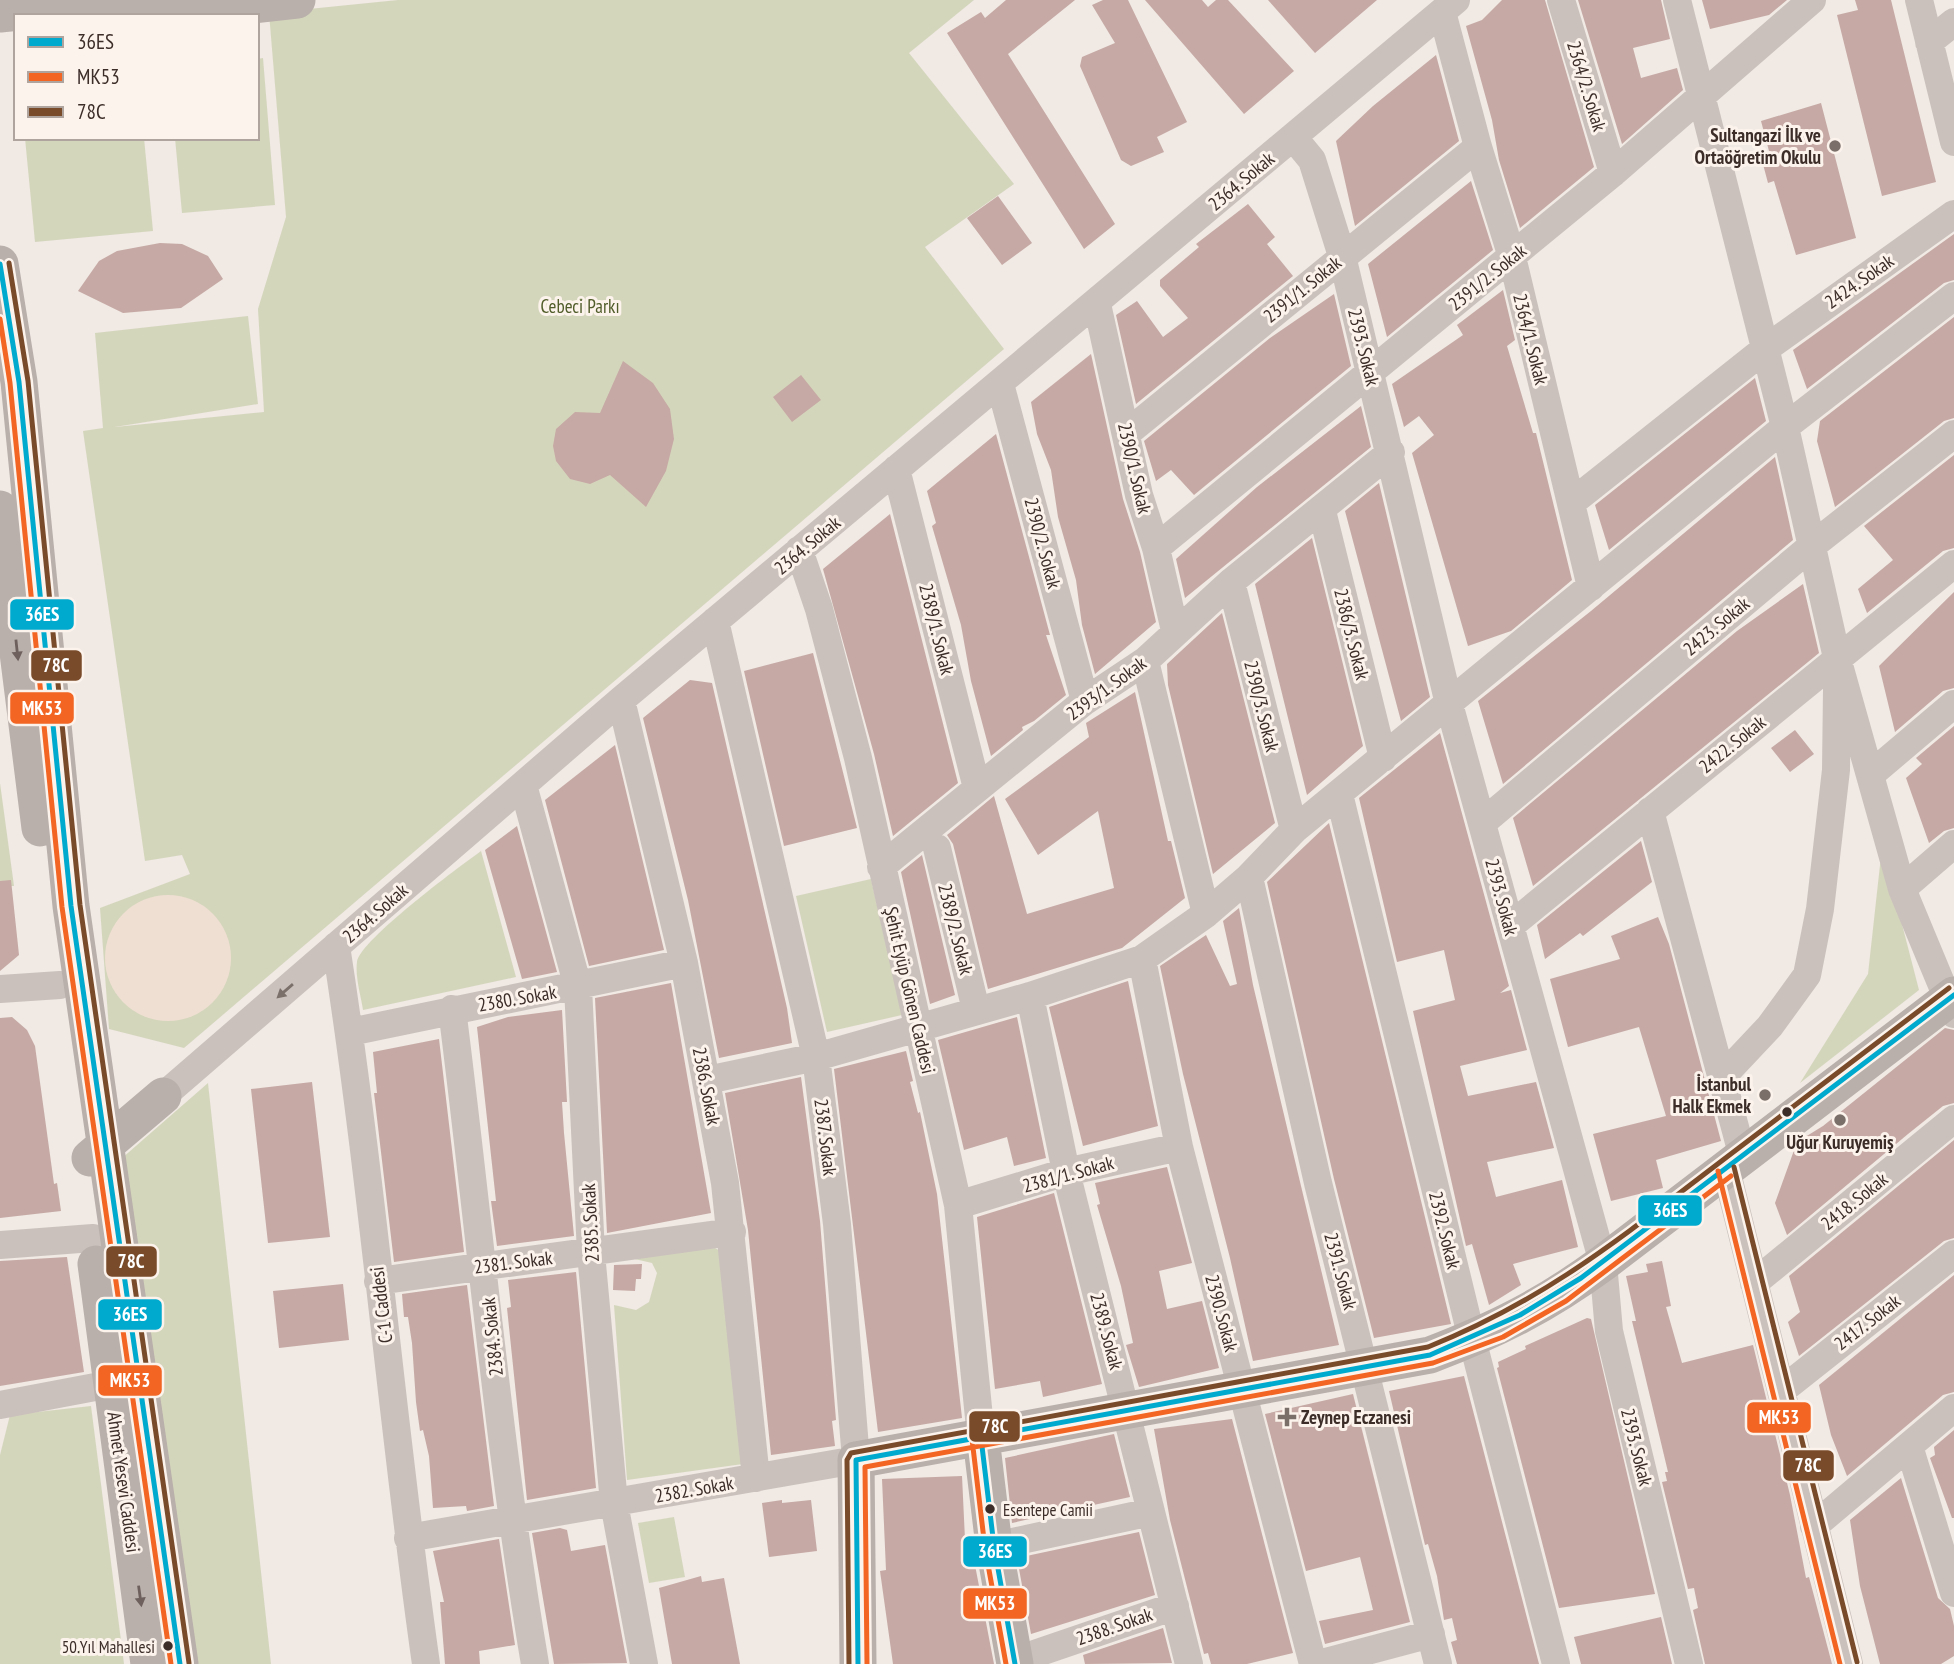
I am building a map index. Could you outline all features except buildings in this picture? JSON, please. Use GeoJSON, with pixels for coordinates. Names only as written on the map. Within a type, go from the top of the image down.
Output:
{"type":"FeatureCollection","features":[{"type":"Feature","properties":{"kind":"main road"},"geometry":{"type":"LineString","coordinates":[[0,14],[135,0]]}},
{"type":"Feature","properties":{"kind":"main road"},"geometry":{"type":"LineString","coordinates":[[176,14],[297,0]]}},
{"type":"Feature","properties":{"kind":"main road","name":"Ahmet Yesevi Caddesi"},"geometry":{"type":"LineString","coordinates":[[0,264],[19,382],[71,906],[92,1062],[93,1238],[149,1664]]}},
{"type":"Feature","properties":{"kind":"main road","name":"Ahmet Yesevi Caddesi"},"geometry":{"type":"LineString","coordinates":[[0,509],[27,746],[61,985],[94,1155],[180,1664]]}},
{"type":"Feature","properties":{"kind":"main road","name":"2382. Sokak"},"geometry":{"type":"LineString","coordinates":[[856,1460],[1367,1368],[1430,1355],[1499,1329],[1562,1293],[1735,1163],[1898,1035],[1952,1003]]}},
{"type":"Feature","properties":{"kind":"main road"},"geometry":{"type":"LineString","coordinates":[[92,1062],[105,1083],[113,1089],[138,1096],[163,1096]]}},
{"type":"Feature","properties":{"kind":"main road"},"geometry":{"type":"LineString","coordinates":[[94,1155],[163,1096]]}},
{"type":"Feature","properties":{"kind":"main road"},"geometry":{"type":"LineString","coordinates":[[981,1438],[994,1546],[1014,1662]]}},
{"type":"Feature","properties":{"kind":"main road","name":"2387. Sokak"},"geometry":{"type":"LineString","coordinates":[[856,1460],[858,1664]]}},
{"type":"Feature","properties":{"kind":"street","name":"2364/2. Sokak"},"geometry":{"type":"LineString","coordinates":[[1561,0],[1613,173]]}},
{"type":"Feature","properties":{"kind":"street"},"geometry":{"type":"LineString","coordinates":[[1677,0],[1785,427],[1838,657],[1870,775],[1902,889],[1952,1003]]}},
{"type":"Feature","properties":{"kind":"street"},"geometry":{"type":"LineString","coordinates":[[1919,0],[1954,142]]}},
{"type":"Feature","properties":{"kind":"street","name":"2391/2. Sokak"},"geometry":{"type":"LineString","coordinates":[[1156,548],[1613,173],[1808,2]]}},
{"type":"Feature","properties":{"kind":"street","name":"2364. Sokak"},"geometry":{"type":"LineString","coordinates":[[163,1096],[621,700],[1449,6]]}},
{"type":"Feature","properties":{"kind":"street","name":"2364/1. Sokak"},"geometry":{"type":"LineString","coordinates":[[1449,6],[1478,147],[1511,257],[1591,587]]}},
{"type":"Feature","properties":{"kind":"street"},"geometry":{"type":"LineString","coordinates":[[1929,42],[1954,22]]}},
{"type":"Feature","properties":{"kind":"street","name":"2393. Sokak"},"geometry":{"type":"LineString","coordinates":[[1293,137],[1312,160],[1342,256],[1391,452],[1449,704],[1603,1263],[1608,1331],[1689,1664]]}},
{"type":"Feature","properties":{"kind":"street","name":"2391/1. Sokak"},"geometry":{"type":"LineString","coordinates":[[1127,433],[1478,147]]}},
{"type":"Feature","properties":{"kind":"street","name":"2424. Sokak"},"geometry":{"type":"LineString","coordinates":[[1571,503],[1765,349],[1954,214]]}},
{"type":"Feature","properties":{"kind":"street"},"geometry":{"type":"LineString","coordinates":[[707,1080],[816,1057],[1030,996],[1142,959],[1206,914],[1249,877],[1294,830],[1785,427],[1954,296]]}},
{"type":"Feature","properties":{"kind":"street","name":"2390/1. Sokak"},"geometry":{"type":"LineString","coordinates":[[1097,303],[1139,495],[1156,548],[1174,631]]}},
{"type":"Feature","properties":{"kind":"street","name":"2390/2. Sokak"},"geometry":{"type":"LineString","coordinates":[[1000,384],[1085,701]]}},
{"type":"Feature","properties":{"kind":"street","name":"2423. Sokak"},"geometry":{"type":"LineString","coordinates":[[1482,823],[1813,545],[1954,434]]}},
{"type":"Feature","properties":{"kind":"street","name":"2393/1. Sokak"},"geometry":{"type":"LineString","coordinates":[[881,867],[1085,701],[1145,661],[1174,631],[1231,582],[1391,452]]}},
{"type":"Feature","properties":{"kind":"street","name":"2389/1. Sokak"},"geometry":{"type":"LineString","coordinates":[[896,470],[977,788]]}},
{"type":"Feature","properties":{"kind":"street","name":"2386/3. Sokak"},"geometry":{"type":"LineString","coordinates":[[1321,511],[1383,758]]}},
{"type":"Feature","properties":{"kind":"street","name":"Şehit Eyüp Gönen Caddesi"},"geometry":{"type":"LineString","coordinates":[[799,550],[819,609],[858,758],[958,1205],[981,1438]]}},
{"type":"Feature","properties":{"kind":"street","name":"2422. Sokak"},"geometry":{"type":"LineString","coordinates":[[1510,926],[1954,564]]}},
{"type":"Feature","properties":{"kind":"street","name":"2390/3. Sokak"},"geometry":{"type":"LineString","coordinates":[[1231,582],[1294,830]]}},
{"type":"Feature","properties":{"kind":"street","name":"2387. Sokak"},"geometry":{"type":"LineString","coordinates":[[715,621],[816,1057],[837,1224],[856,1460]]}},
{"type":"Feature","properties":{"kind":"street"},"geometry":{"type":"LineString","coordinates":[[1722,1077],[1770,1026],[1807,975],[1819,909],[1836,770],[1838,657]]}},
{"type":"Feature","properties":{"kind":"street"},"geometry":{"type":"LineString","coordinates":[[1145,661],[1206,914]]}},
{"type":"Feature","properties":{"kind":"street","name":"2386. Sokak"},"geometry":{"type":"LineString","coordinates":[[621,700],[684,963],[707,1080],[732,1232],[756,1478]]}},
{"type":"Feature","properties":{"kind":"street"},"geometry":{"type":"LineString","coordinates":[[1870,775],[1954,704]]}},
{"type":"Feature","properties":{"kind":"street","name":"2385. Sokak"},"geometry":{"type":"LineString","coordinates":[[523,785],[578,987],[591,1253],[614,1503],[644,1664]]}},
{"type":"Feature","properties":{"kind":"street","name":"2392. Sokak"},"geometry":{"type":"LineString","coordinates":[[1339,794],[1472,1339],[1556,1664]]}},
{"type":"Feature","properties":{"kind":"street"},"geometry":{"type":"LineString","coordinates":[[1650,811],[1722,1077],[1754,1283],[1849,1664]]}},
{"type":"Feature","properties":{"kind":"street"},"geometry":{"type":"LineString","coordinates":[[1902,889],[1954,844]]}},
{"type":"Feature","properties":{"kind":"street","name":"2389/2. Sokak"},"geometry":{"type":"LineString","coordinates":[[937,848],[976,1010]]}},
{"type":"Feature","properties":{"kind":"street","name":"2391. Sokak"},"geometry":{"type":"LineString","coordinates":[[1249,877],[1318,1184],[1367,1368],[1438,1664]]}},
{"type":"Feature","properties":{"kind":"street","name":"C-1 Caddesi"},"geometry":{"type":"LineString","coordinates":[[337,946],[350,1032],[408,1538],[426,1664]]}},
{"type":"Feature","properties":{"kind":"street","name":"2390. Sokak"},"geometry":{"type":"LineString","coordinates":[[1142,959],[1179,1147],[1316,1664]]}},
{"type":"Feature","properties":{"kind":"street","name":"2380. Sokak"},"geometry":{"type":"LineString","coordinates":[[350,1032],[684,963]]}},
{"type":"Feature","properties":{"kind":"street"},"geometry":{"type":"LineString","coordinates":[[0,989],[61,985]]}},
{"type":"Feature","properties":{"kind":"street","name":"2389. Sokak"},"geometry":{"type":"LineString","coordinates":[[1030,996],[1066,1172],[1189,1664]]}},
{"type":"Feature","properties":{"kind":"street","name":"2384. Sokak"},"geometry":{"type":"LineString","coordinates":[[452,1009],[484,1265],[511,1522],[535,1664]]}},
{"type":"Feature","properties":{"kind":"street","name":"2418. Sokak"},"geometry":{"type":"LineString","coordinates":[[1754,1283],[1954,1119]]}},
{"type":"Feature","properties":{"kind":"street","name":"2381/1. Sokak"},"geometry":{"type":"LineString","coordinates":[[958,1205],[1066,1172],[1179,1147]]}},
{"type":"Feature","properties":{"kind":"street","name":"2381. Sokak"},"geometry":{"type":"LineString","coordinates":[[378,1281],[732,1232]]}},
{"type":"Feature","properties":{"kind":"street"},"geometry":{"type":"LineString","coordinates":[[0,1245],[93,1238]]}},
{"type":"Feature","properties":{"kind":"street","name":"2417. Sokak"},"geometry":{"type":"LineString","coordinates":[[1781,1391],[1954,1254]]}},
{"type":"Feature","properties":{"kind":"street"},"geometry":{"type":"LineString","coordinates":[[0,1405],[111,1384]]}},
{"type":"Feature","properties":{"kind":"street"},"geometry":{"type":"LineString","coordinates":[[1814,1526],[1954,1408]]}},
{"type":"Feature","properties":{"kind":"street"},"geometry":{"type":"LineString","coordinates":[[1909,1446],[1954,1593]]}},
{"type":"Feature","properties":{"kind":"street","name":"2382. Sokak"},"geometry":{"type":"LineString","coordinates":[[408,1538],[856,1460]]}},
{"type":"Feature","properties":{"kind":"street"},"geometry":{"type":"LineString","coordinates":[[994,1546],[1151,1512]]}},
{"type":"Feature","properties":{"kind":"street","name":"2388. Sokak"},"geometry":{"type":"LineString","coordinates":[[1014,1662],[1175,1606]]}},
{"type":"Feature","properties":{"kind":"street"},"geometry":{"type":"LineString","coordinates":[[1316,1664],[1431,1634]]}},
{"type":"Feature","properties":{"kind":"green space","name":"Cebeci Parkı"},"geometry":{"type":"Polygon","coordinates":[[[398,0],[974,0],[909,53],[1014,184],[925,247],[1004,349],[184,1048],[109,1029],[100,908],[190,874],[182,855],[145,861],[83,431],[103,428],[95,333],[248,316],[258,404],[115,427],[264,412],[258,309],[286,217],[269,13],[398,0]]]}},
{"type":"Feature","properties":{"kind":"green space"},"geometry":{"type":"Polygon","coordinates":[[[263,58],[275,205],[182,213],[175,140],[259,140],[259,59],[263,58]]]}},
{"type":"Feature","properties":{"kind":"green space"},"geometry":{"type":"Polygon","coordinates":[[[25,140],[144,140],[153,231],[35,242],[25,140]]]}},
{"type":"Feature","properties":{"kind":"green space"},"geometry":{"type":"Polygon","coordinates":[[[0,783],[14,886],[0,886],[0,783]]]}},
{"type":"Feature","properties":{"kind":"green space"},"geometry":{"type":"Polygon","coordinates":[[[1882,847],[1919,990],[1800,1083],[1868,974],[1882,847]]]}},
{"type":"Feature","properties":{"kind":"green space"},"geometry":{"type":"Polygon","coordinates":[[[481,851],[516,977],[363,1010],[357,980],[357,962],[362,952],[412,904],[481,851]]]}},
{"type":"Feature","properties":{"kind":"green space"},"geometry":{"type":"Polygon","coordinates":[[[871,879],[902,1015],[827,1032],[796,896],[871,879]]]}},
{"type":"Feature","properties":{"kind":"green space"},"geometry":{"type":"Polygon","coordinates":[[[208,1083],[271,1664],[193,1664],[121,1159],[208,1083]]]}},
{"type":"Feature","properties":{"kind":"green space"},"geometry":{"type":"Polygon","coordinates":[[[715,1248],[724,1253],[743,1464],[627,1480],[614,1305],[636,1310],[649,1302],[657,1273],[652,1263],[626,1257],[715,1248]]]}},
{"type":"Feature","properties":{"kind":"green space"},"geometry":{"type":"Polygon","coordinates":[[[91,1406],[124,1664],[0,1664],[0,1455],[10,1415],[91,1406]]]}},
{"type":"Feature","properties":{"kind":"green space"},"geometry":{"type":"Polygon","coordinates":[[[674,1517],[685,1577],[649,1583],[638,1523],[674,1517]]]}},
{"type":"Feature","properties":{"kind":"shaded area"},"geometry":{"type":"Polygon","coordinates":[[[168,895],[192,900],[212,914],[226,934],[231,958],[226,982],[212,1002],[192,1016],[168,1021],[144,1016],[124,1002],[110,982],[105,958],[110,934],[124,914],[144,900],[168,895]]]}},
{"type":"Feature","properties":{"kind":"transit line","name":"78C"},"geometry":{"type":"LineString","coordinates":[[9,263],[28,381],[80,905],[189,1663]]}},
{"type":"Feature","properties":{"kind":"transit line","name":"36ES"},"geometry":{"type":"LineString","coordinates":[[0,264],[19,382],[71,906],[180,1664]]}},
{"type":"Feature","properties":{"kind":"transit line","name":"MK53"},"geometry":{"type":"LineString","coordinates":[[0,319],[10,383],[62,907],[171,1664]]}},
{"type":"Feature","properties":{"kind":"transit line","name":"78C"},"geometry":{"type":"LineString","coordinates":[[849,1664],[847,1460],[851,1453],[1428,1347],[1508,1310],[1612,1244],[1949,988]]}},
{"type":"Feature","properties":{"kind":"transit line","name":"36ES"},"geometry":{"type":"LineString","coordinates":[[858,1664],[856,1460],[1430,1355],[1520,1315],[1581,1278],[1954,995]]}},
{"type":"Feature","properties":{"kind":"transit line","name":"78C"},"geometry":{"type":"LineString","coordinates":[[1734,1167],[1857,1662]]}},
{"type":"Feature","properties":{"kind":"transit line","name":"MK53"},"geometry":{"type":"LineString","coordinates":[[1718,1171],[1840,1664]]}},
{"type":"Feature","properties":{"kind":"transit line","name":"MK53"},"geometry":{"type":"LineString","coordinates":[[867,1664],[865,1467],[1433,1363],[1503,1337],[1566,1301],[1731,1176]]}},
{"type":"Feature","properties":{"kind":"transit line","name":"36ES"},"geometry":{"type":"LineString","coordinates":[[981,1438],[994,1546],[1015,1664]]}},
{"type":"Feature","properties":{"kind":"transit line","name":"MK53"},"geometry":{"type":"LineString","coordinates":[[972,1439],[985,1548],[1006,1664]]}},
{"type":"Feature","properties":{"kind":"place","name":"Sultangazi İlk ve Ortaöğretim Okulu"},"geometry":{"type":"Point","coordinates":[1835,146]}},
{"type":"Feature","properties":{"kind":"place","name":"İstanbul Halk Ekmek"},"geometry":{"type":"Point","coordinates":[1765,1095]}},
{"type":"Feature","properties":{"kind":"place","name":"Uğur Kuruyemiş"},"geometry":{"type":"Point","coordinates":[1840,1120]}},
{"type":"Feature","properties":{"kind":"place","name":"Zeynep Eczanesi"},"geometry":{"type":"Point","coordinates":[1287,1417]}},
{"type":"Feature","properties":{"kind":"place","name":"Esentepe Camii"},"geometry":{"type":"Point","coordinates":[990,1509]}},
{"type":"Feature","properties":{"kind":"place","name":"50.Yıl Mahallesi"},"geometry":{"type":"Point","coordinates":[168,1646]}}]}
